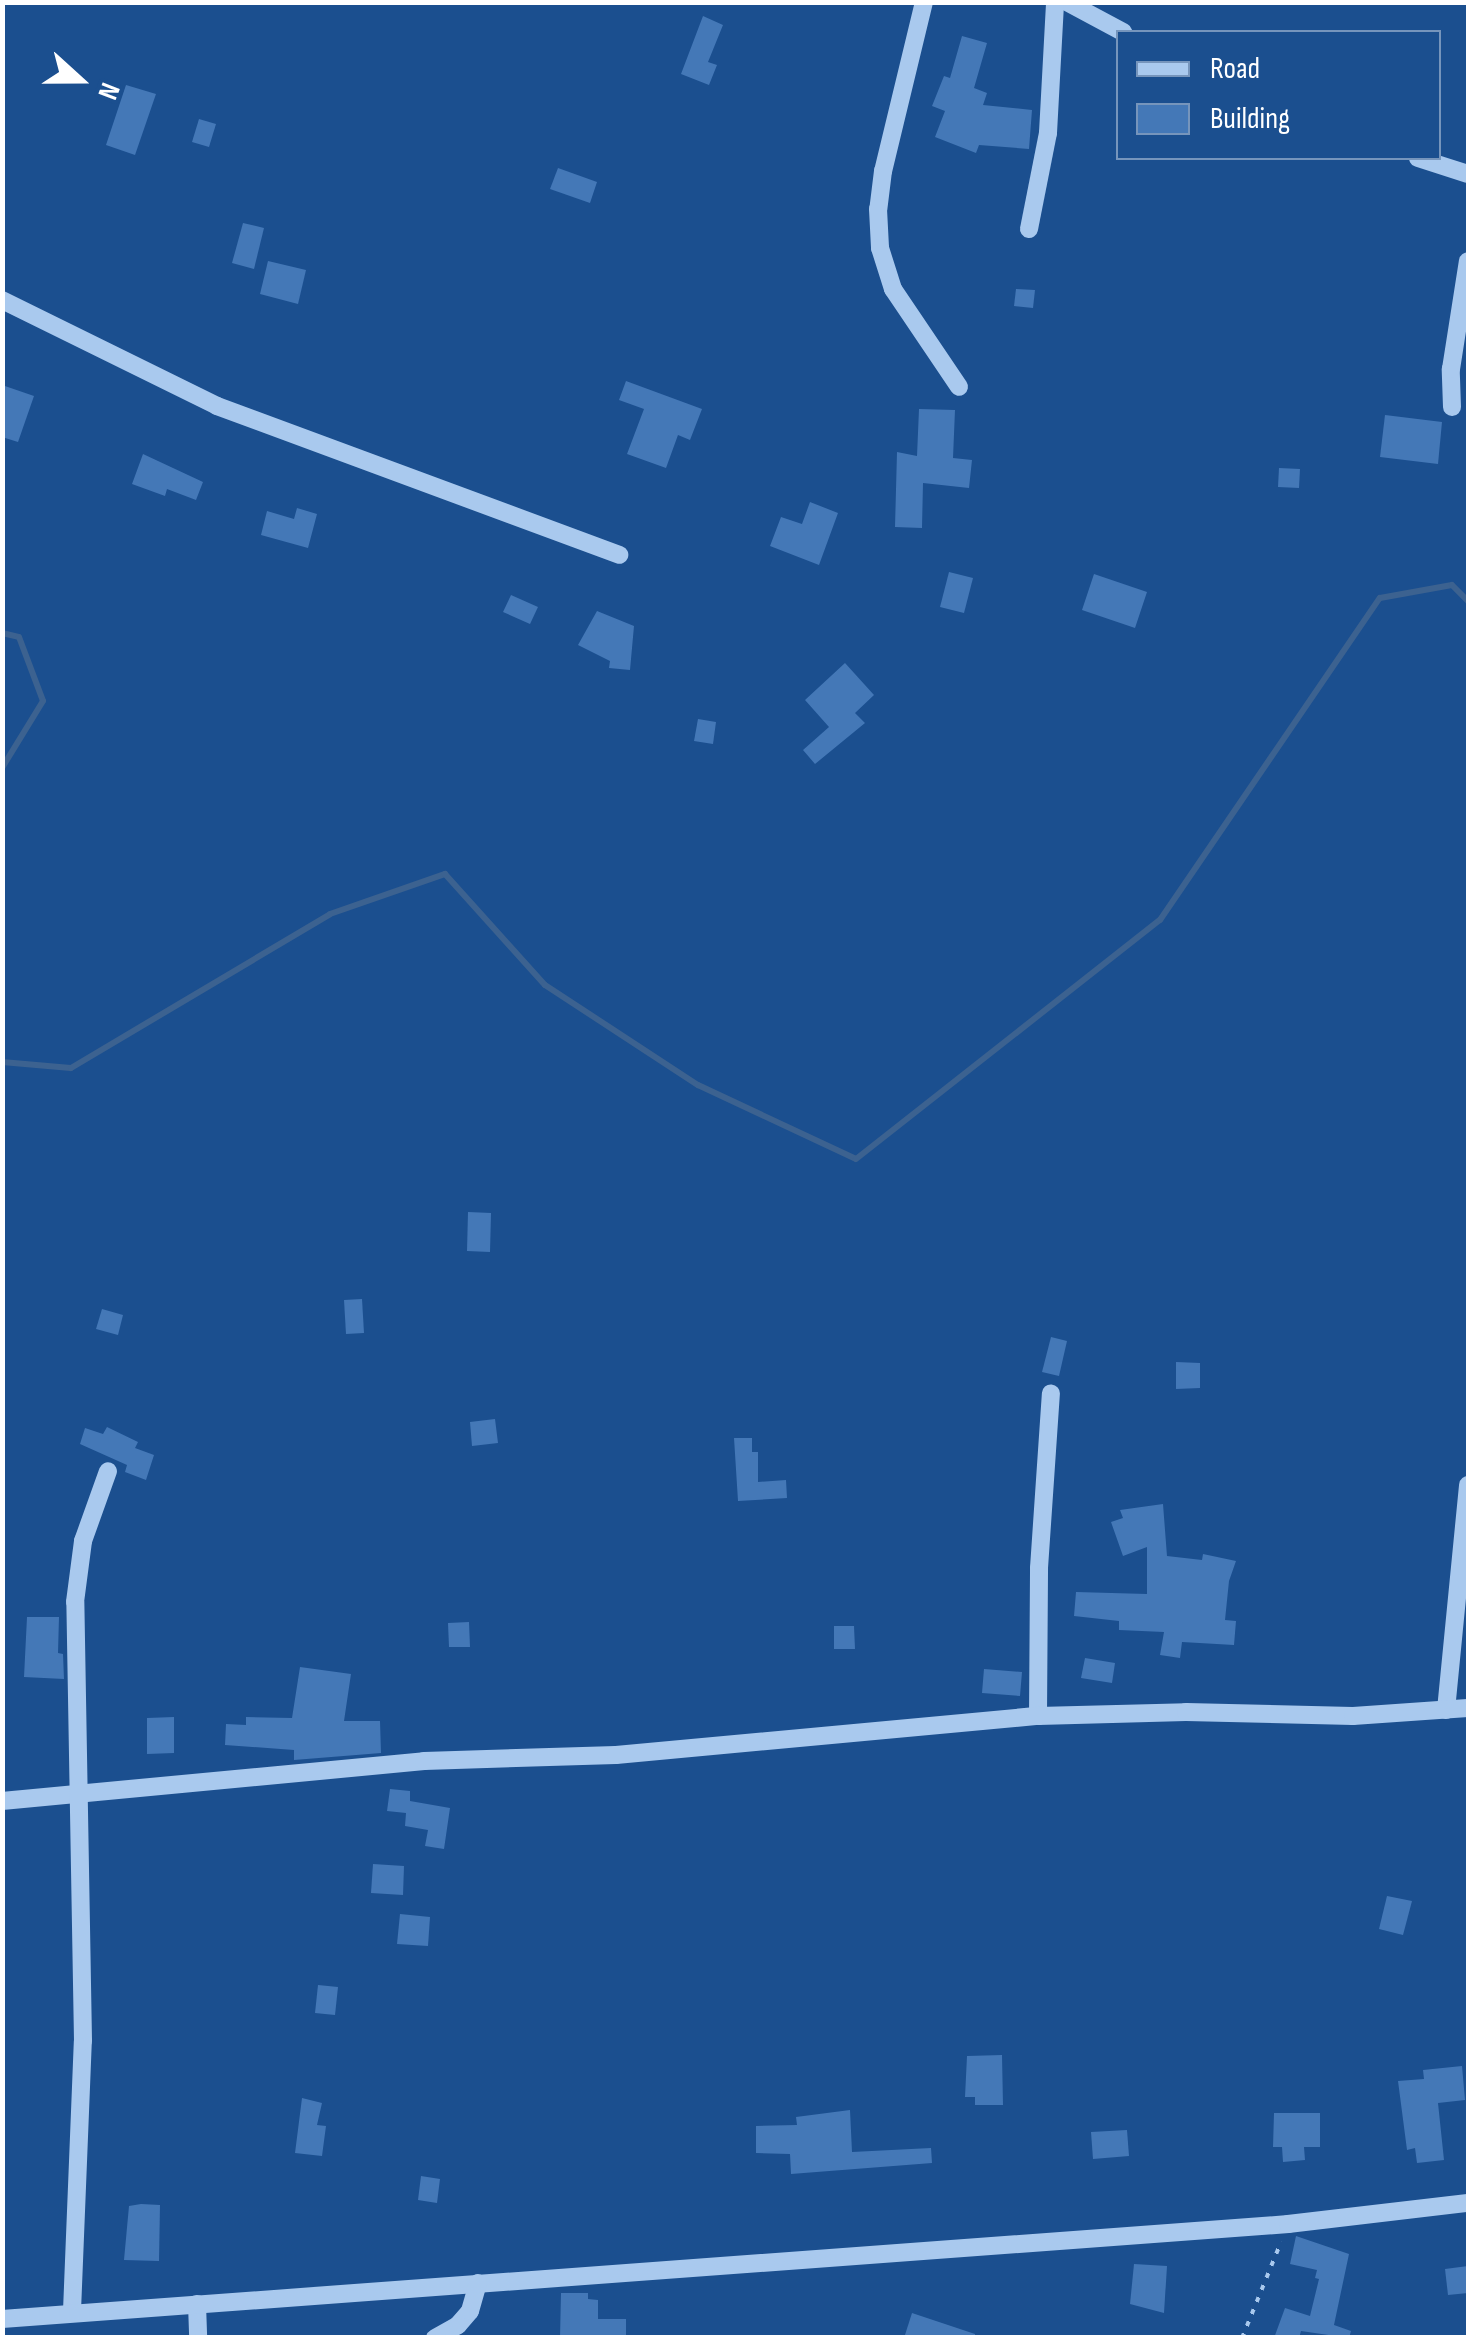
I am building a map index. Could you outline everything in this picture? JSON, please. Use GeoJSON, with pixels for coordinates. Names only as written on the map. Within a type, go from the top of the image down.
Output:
{"type":"FeatureCollection","features":[{"type":"Feature","properties":{"kind":"street"},"geometry":{"type":"LineString","coordinates":[[924,2],[883,171],[878,209],[880,248],[893,289],[958,386]]}},
{"type":"Feature","properties":{"kind":"street"},"geometry":{"type":"LineString","coordinates":[[1029,229],[1048,133],[1056,2]]}},
{"type":"Feature","properties":{"kind":"street"},"geometry":{"type":"LineString","coordinates":[[1067,2],[1119,30]]}},
{"type":"Feature","properties":{"kind":"street"},"geometry":{"type":"LineString","coordinates":[[1424,160],[1468,174]]}},
{"type":"Feature","properties":{"kind":"street"},"geometry":{"type":"LineString","coordinates":[[1452,407],[1450,369],[1468,260]]}},
{"type":"Feature","properties":{"kind":"street"},"geometry":{"type":"LineString","coordinates":[[2,300],[217,406],[620,555]]}},
{"type":"Feature","properties":{"kind":"street"},"geometry":{"type":"LineString","coordinates":[[1038,1716],[1039,1568],[1051,1393]]}},
{"type":"Feature","properties":{"kind":"street"},"geometry":{"type":"LineString","coordinates":[[72,2312],[82,2040],[74,1652],[78,1565],[108,1471]]}},
{"type":"Feature","properties":{"kind":"street"},"geometry":{"type":"LineString","coordinates":[[1446,1710],[1468,1485]]}},
{"type":"Feature","properties":{"kind":"street"},"geometry":{"type":"LineString","coordinates":[[2,1800],[424,1761],[616,1755],[1038,1716],[1186,1712],[1353,1716],[1468,1708]]}},
{"type":"Feature","properties":{"kind":"street"},"geometry":{"type":"LineString","coordinates":[[2,2319],[1288,2224],[1468,2204]]}},
{"type":"Feature","properties":{"kind":"street"},"geometry":{"type":"LineString","coordinates":[[434,2338],[458,2325],[470,2311],[478,2283]]}},
{"type":"Feature","properties":{"kind":"street"},"geometry":{"type":"LineString","coordinates":[[197,2304],[198,2338]]}},
{"type":"Feature","properties":{"kind":"path"},"geometry":{"type":"LineString","coordinates":[[1242,2338],[1288,2224]]}},
{"type":"Feature","properties":{"kind":"building"},"geometry":{"type":"Polygon","coordinates":[[[703,16],[723,25],[708,62],[717,65],[709,85],[681,74],[703,16]]]}},
{"type":"Feature","properties":{"kind":"building"},"geometry":{"type":"Polygon","coordinates":[[[962,36],[987,43],[974,88],[987,93],[983,105],[1032,110],[1029,149],[979,145],[976,153],[935,137],[945,111],[932,106],[944,76],[950,78],[962,36]]]}},
{"type":"Feature","properties":{"kind":"building"},"geometry":{"type":"Polygon","coordinates":[[[126,85],[156,94],[135,155],[106,145],[126,85]]]}},
{"type":"Feature","properties":{"kind":"building"},"geometry":{"type":"Polygon","coordinates":[[[199,119],[216,124],[209,147],[192,142],[199,119]]]}},
{"type":"Feature","properties":{"kind":"building"},"geometry":{"type":"Polygon","coordinates":[[[558,168],[597,182],[590,203],[550,189],[558,168]]]}},
{"type":"Feature","properties":{"kind":"building"},"geometry":{"type":"Polygon","coordinates":[[[243,223],[264,228],[254,269],[232,263],[243,223]]]}},
{"type":"Feature","properties":{"kind":"building"},"geometry":{"type":"Polygon","coordinates":[[[268,261],[306,270],[298,304],[260,294],[268,261]]]}},
{"type":"Feature","properties":{"kind":"building"},"geometry":{"type":"Polygon","coordinates":[[[1016,289],[1035,290],[1033,308],[1014,306],[1016,289]]]}},
{"type":"Feature","properties":{"kind":"building"},"geometry":{"type":"Polygon","coordinates":[[[626,381],[702,409],[690,440],[678,435],[666,468],[627,454],[644,409],[619,400],[626,381]]]}},
{"type":"Feature","properties":{"kind":"building"},"geometry":{"type":"Polygon","coordinates":[[[2,385],[34,396],[18,442],[2,437],[2,385]]]}},
{"type":"Feature","properties":{"kind":"building"},"geometry":{"type":"Polygon","coordinates":[[[919,409],[955,410],[953,458],[972,460],[969,488],[923,483],[922,528],[895,527],[897,452],[917,456],[919,409]]]}},
{"type":"Feature","properties":{"kind":"building"},"geometry":{"type":"Polygon","coordinates":[[[1385,415],[1442,422],[1438,464],[1380,457],[1385,415]]]}},
{"type":"Feature","properties":{"kind":"building"},"geometry":{"type":"Polygon","coordinates":[[[143,454],[203,482],[196,500],[167,489],[165,496],[132,484],[143,454]]]}},
{"type":"Feature","properties":{"kind":"building"},"geometry":{"type":"Polygon","coordinates":[[[1279,468],[1300,469],[1299,488],[1278,487],[1279,468]]]}},
{"type":"Feature","properties":{"kind":"building"},"geometry":{"type":"Polygon","coordinates":[[[810,502],[838,513],[819,565],[770,546],[781,517],[802,524],[810,502]]]}},
{"type":"Feature","properties":{"kind":"building"},"geometry":{"type":"Polygon","coordinates":[[[297,508],[317,514],[308,548],[261,535],[267,511],[294,519],[297,508]]]}},
{"type":"Feature","properties":{"kind":"building"},"geometry":{"type":"Polygon","coordinates":[[[949,572],[973,578],[964,613],[940,607],[949,572]]]}},
{"type":"Feature","properties":{"kind":"building"},"geometry":{"type":"Polygon","coordinates":[[[1094,574],[1147,592],[1135,628],[1082,610],[1094,574]]]}},
{"type":"Feature","properties":{"kind":"building"},"geometry":{"type":"Polygon","coordinates":[[[511,595],[538,607],[530,624],[503,612],[511,595]]]}},
{"type":"Feature","properties":{"kind":"building"},"geometry":{"type":"Polygon","coordinates":[[[597,611],[634,626],[630,670],[609,668],[610,661],[578,645],[597,611]]]}},
{"type":"Feature","properties":{"kind":"building"},"geometry":{"type":"Polygon","coordinates":[[[845,663],[874,695],[855,713],[865,723],[815,764],[803,750],[829,727],[805,700],[845,663]]]}},
{"type":"Feature","properties":{"kind":"building"},"geometry":{"type":"Polygon","coordinates":[[[698,719],[716,722],[713,744],[694,741],[698,719]]]}},
{"type":"Feature","properties":{"kind":"building"},"geometry":{"type":"Polygon","coordinates":[[[468,1212],[491,1213],[490,1252],[467,1251],[468,1212]]]}},
{"type":"Feature","properties":{"kind":"building"},"geometry":{"type":"Polygon","coordinates":[[[362,1299],[364,1333],[346,1334],[344,1300],[362,1299]]]}},
{"type":"Feature","properties":{"kind":"building"},"geometry":{"type":"Polygon","coordinates":[[[102,1309],[123,1315],[118,1335],[96,1329],[102,1309]]]}},
{"type":"Feature","properties":{"kind":"building"},"geometry":{"type":"Polygon","coordinates":[[[1051,1337],[1067,1341],[1059,1376],[1042,1372],[1051,1337]]]}},
{"type":"Feature","properties":{"kind":"building"},"geometry":{"type":"Polygon","coordinates":[[[1176,1362],[1200,1363],[1200,1388],[1176,1389],[1176,1362]]]}},
{"type":"Feature","properties":{"kind":"building"},"geometry":{"type":"Polygon","coordinates":[[[495,1419],[498,1443],[472,1446],[470,1422],[495,1419]]]}},
{"type":"Feature","properties":{"kind":"building"},"geometry":{"type":"Polygon","coordinates":[[[107,1427],[138,1442],[135,1448],[154,1455],[146,1480],[125,1472],[127,1465],[80,1444],[85,1428],[103,1434],[107,1427]]]}},
{"type":"Feature","properties":{"kind":"building"},"geometry":{"type":"Polygon","coordinates":[[[734,1438],[752,1438],[752,1452],[758,1452],[758,1482],[786,1480],[787,1498],[738,1501],[734,1438]]]}},
{"type":"Feature","properties":{"kind":"building"},"geometry":{"type":"Polygon","coordinates":[[[1163,1504],[1167,1556],[1202,1560],[1203,1554],[1236,1561],[1229,1581],[1225,1620],[1236,1621],[1234,1645],[1182,1642],[1180,1658],[1160,1655],[1164,1632],[1119,1630],[1119,1621],[1074,1616],[1076,1592],[1147,1594],[1147,1547],[1123,1556],[1111,1522],[1123,1518],[1120,1510],[1163,1504]]]}},
{"type":"Feature","properties":{"kind":"building"},"geometry":{"type":"Polygon","coordinates":[[[27,1617],[59,1617],[58,1653],[63,1654],[64,1679],[24,1677],[27,1617]]]}},
{"type":"Feature","properties":{"kind":"building"},"geometry":{"type":"Polygon","coordinates":[[[469,1622],[470,1647],[449,1647],[448,1623],[469,1622]]]}},
{"type":"Feature","properties":{"kind":"building"},"geometry":{"type":"Polygon","coordinates":[[[834,1626],[854,1626],[855,1649],[834,1649],[834,1626]]]}},
{"type":"Feature","properties":{"kind":"building"},"geometry":{"type":"Polygon","coordinates":[[[1085,1658],[1115,1663],[1112,1683],[1081,1678],[1085,1658]]]}},
{"type":"Feature","properties":{"kind":"building"},"geometry":{"type":"Polygon","coordinates":[[[300,1667],[351,1674],[344,1721],[380,1721],[381,1753],[294,1760],[294,1750],[225,1745],[226,1724],[246,1725],[246,1717],[292,1718],[300,1667]]]}},
{"type":"Feature","properties":{"kind":"building"},"geometry":{"type":"Polygon","coordinates":[[[984,1669],[1022,1672],[1020,1696],[982,1693],[984,1669]]]}},
{"type":"Feature","properties":{"kind":"building"},"geometry":{"type":"Polygon","coordinates":[[[174,1717],[174,1753],[147,1754],[147,1718],[174,1717]]]}},
{"type":"Feature","properties":{"kind":"building"},"geometry":{"type":"Polygon","coordinates":[[[390,1789],[410,1791],[410,1801],[450,1808],[444,1849],[425,1846],[428,1830],[405,1826],[406,1813],[387,1811],[390,1789]]]}},
{"type":"Feature","properties":{"kind":"building"},"geometry":{"type":"Polygon","coordinates":[[[373,1864],[404,1866],[403,1895],[371,1893],[373,1864]]]}},
{"type":"Feature","properties":{"kind":"building"},"geometry":{"type":"Polygon","coordinates":[[[1387,1896],[1412,1901],[1403,1935],[1379,1929],[1387,1896]]]}},
{"type":"Feature","properties":{"kind":"building"},"geometry":{"type":"Polygon","coordinates":[[[400,1914],[430,1917],[428,1946],[397,1944],[400,1914]]]}},
{"type":"Feature","properties":{"kind":"building"},"geometry":{"type":"Polygon","coordinates":[[[318,1985],[338,1987],[335,2015],[315,2013],[318,1985]]]}},
{"type":"Feature","properties":{"kind":"building"},"geometry":{"type":"Polygon","coordinates":[[[1002,2055],[1003,2105],[975,2105],[975,2097],[965,2097],[967,2056],[1002,2055]]]}},
{"type":"Feature","properties":{"kind":"building"},"geometry":{"type":"Polygon","coordinates":[[[1462,2066],[1465,2100],[1438,2103],[1444,2160],[1417,2163],[1415,2148],[1407,2150],[1398,2081],[1424,2079],[1423,2070],[1462,2066]]]}},
{"type":"Feature","properties":{"kind":"building"},"geometry":{"type":"Polygon","coordinates":[[[302,2098],[322,2103],[317,2125],[326,2126],[322,2156],[295,2153],[302,2098]]]}},
{"type":"Feature","properties":{"kind":"building"},"geometry":{"type":"Polygon","coordinates":[[[850,2110],[852,2152],[931,2148],[932,2163],[791,2174],[790,2154],[756,2153],[756,2126],[797,2125],[796,2117],[850,2110]]]}},
{"type":"Feature","properties":{"kind":"building"},"geometry":{"type":"Polygon","coordinates":[[[1274,2113],[1320,2113],[1320,2147],[1304,2147],[1305,2160],[1283,2162],[1282,2147],[1273,2147],[1274,2113]]]}},
{"type":"Feature","properties":{"kind":"building"},"geometry":{"type":"Polygon","coordinates":[[[1127,2130],[1129,2156],[1093,2159],[1091,2132],[1127,2130]]]}},
{"type":"Feature","properties":{"kind":"building"},"geometry":{"type":"Polygon","coordinates":[[[421,2176],[440,2179],[437,2203],[418,2200],[421,2176]]]}},
{"type":"Feature","properties":{"kind":"building"},"geometry":{"type":"Polygon","coordinates":[[[160,2205],[159,2261],[124,2260],[129,2206],[160,2205]]]}},
{"type":"Feature","properties":{"kind":"building"},"geometry":{"type":"Polygon","coordinates":[[[1296,2236],[1349,2254],[1334,2325],[1351,2331],[1349,2338],[1301,2331],[1299,2338],[1274,2338],[1285,2308],[1310,2316],[1319,2279],[1315,2278],[1317,2270],[1290,2264],[1296,2236]]]}},
{"type":"Feature","properties":{"kind":"building"},"geometry":{"type":"Polygon","coordinates":[[[1134,2264],[1167,2266],[1164,2313],[1130,2304],[1134,2264]]]}},
{"type":"Feature","properties":{"kind":"building"},"geometry":{"type":"Polygon","coordinates":[[[1468,2266],[1468,2293],[1448,2295],[1445,2269],[1468,2266]]]}},
{"type":"Feature","properties":{"kind":"building"},"geometry":{"type":"Polygon","coordinates":[[[561,2293],[588,2293],[588,2299],[598,2300],[598,2319],[626,2319],[626,2338],[560,2338],[561,2293]]]}},
{"type":"Feature","properties":{"kind":"building"},"geometry":{"type":"Polygon","coordinates":[[[912,2313],[975,2334],[975,2338],[904,2338],[912,2313]]]}},
{"type":"Feature","properties":{"kind":"waterway"},"geometry":{"type":"LineString","coordinates":[[2,1062],[71,1068],[330,914],[445,874],[545,985],[698,1085],[856,1159],[1160,920],[1380,598],[1452,585],[1468,601]]}},
{"type":"Feature","properties":{"kind":"waterway"},"geometry":{"type":"LineString","coordinates":[[2,633],[19,637],[43,701],[2,768]]}}]}
